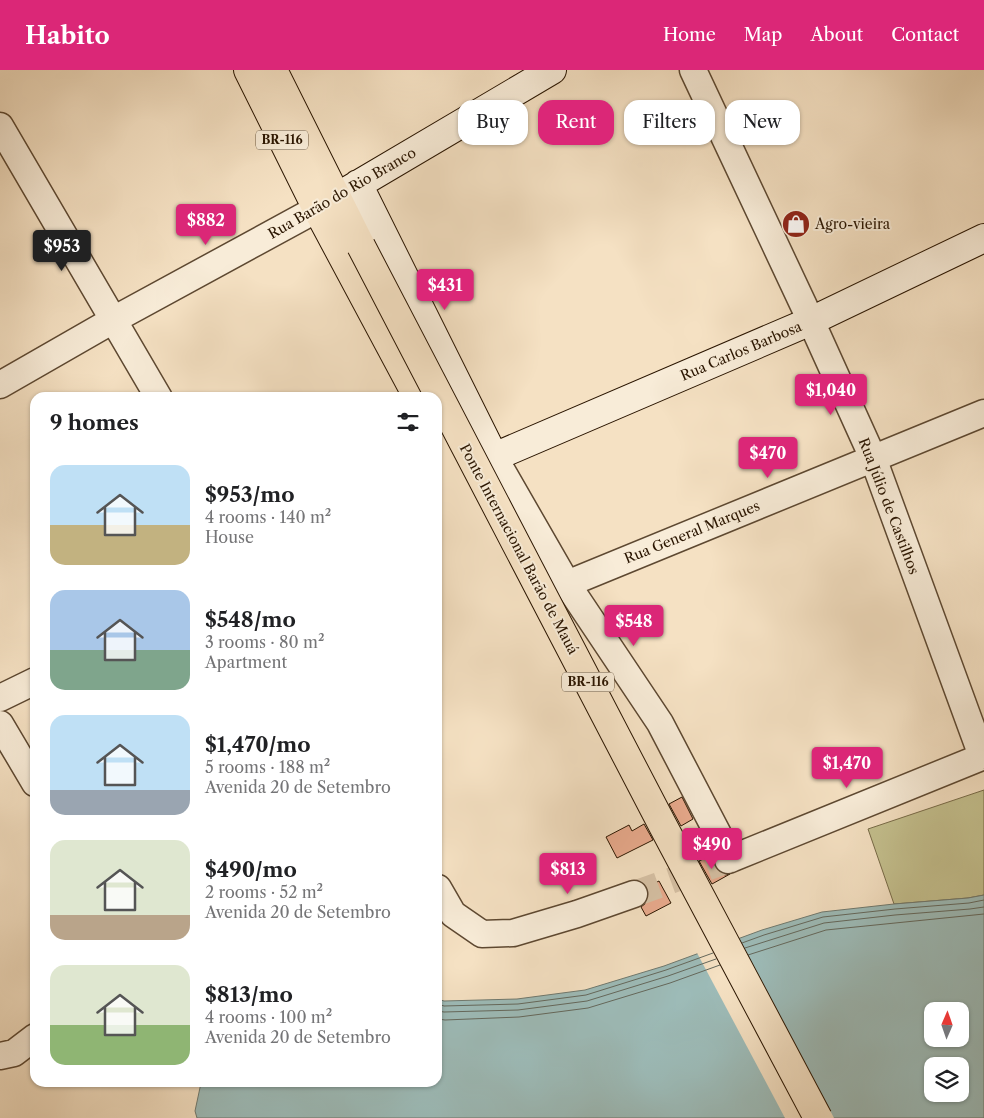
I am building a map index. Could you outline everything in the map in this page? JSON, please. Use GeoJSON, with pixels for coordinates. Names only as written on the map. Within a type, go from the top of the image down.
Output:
{"type":"FeatureCollection","features":[{"type":"Feature","properties":{"kind":"highway","name":"BR-116"},"geometry":{"type":"LineString","coordinates":[[248,70],[337,197]]}},
{"type":"Feature","properties":{"kind":"highway","name":"BR-116"},"geometry":{"type":"LineString","coordinates":[[273,70],[337,197],[351,250],[415,392]]}},
{"type":"Feature","properties":{"kind":"highway","name":"Ponte Internacional Barão de Mauá"},"geometry":{"type":"LineString","coordinates":[[351,250],[428,392]]}},
{"type":"Feature","properties":{"kind":"highway","name":"Ponte Internacional Barão de Mauá"},"geometry":{"type":"LineString","coordinates":[[442,418],[653,806],[818,1118]]}},
{"type":"Feature","properties":{"kind":"highway","name":"Ponte Internacional Barão de Mauá"},"geometry":{"type":"LineString","coordinates":[[442,441],[606,747],[798,1118]]}},
{"type":"Feature","properties":{"kind":"street","name":"Rua Barão do Rio Branco"},"geometry":{"type":"LineString","coordinates":[[0,385],[115,319],[337,197],[552,70]]}},
{"type":"Feature","properties":{"kind":"street","name":"Rua Júlio de Castilhos"},"geometry":{"type":"LineString","coordinates":[[693,70],[811,321],[872,458],[983,756]]}},
{"type":"Feature","properties":{"kind":"street"},"geometry":{"type":"LineString","coordinates":[[0,126],[157,392]]}},
{"type":"Feature","properties":{"kind":"street"},"geometry":{"type":"LineString","coordinates":[[337,197],[494,457],[567,584],[660,723],[730,859],[983,756]]}},
{"type":"Feature","properties":{"kind":"street","name":"Rua Carlos Barbosa"},"geometry":{"type":"LineString","coordinates":[[494,457],[811,321],[984,238]]}},
{"type":"Feature","properties":{"kind":"street","name":"Rua General Marques"},"geometry":{"type":"LineString","coordinates":[[567,584],[984,413]]}},
{"type":"Feature","properties":{"kind":"street"},"geometry":{"type":"LineString","coordinates":[[0,698],[30,683]]}},
{"type":"Feature","properties":{"kind":"street"},"geometry":{"type":"LineString","coordinates":[[0,724],[30,775]]}},
{"type":"Feature","properties":{"kind":"street"},"geometry":{"type":"LineString","coordinates":[[442,895],[453,914],[482,934],[513,933],[577,914],[634,894]]}},
{"type":"Feature","properties":{"kind":"street"},"geometry":{"type":"LineString","coordinates":[[0,1056],[14,1053],[30,1042]]}},
{"type":"Feature","properties":{"kind":"shaded area"},"geometry":{"type":"Polygon","coordinates":[[[984,790],[984,895],[894,904],[868,829],[984,790]]]}},
{"type":"Feature","properties":{"kind":"water"},"geometry":{"type":"Polygon","coordinates":[[[984,895],[984,1118],[197,1118],[195,1111],[200,1087],[442,1087],[442,1000],[517,999],[585,990],[664,966],[762,930],[822,912],[984,895]]]}},
{"type":"Feature","properties":{"kind":"pier"},"geometry":{"type":"Polygon","coordinates":[[[738,936],[834,1118],[785,1118],[696,951],[738,936]]]}},
{"type":"Feature","properties":{"kind":"building"},"geometry":{"type":"Polygon","coordinates":[[[682,797],[693,819],[681,826],[669,804],[682,797]]]}},
{"type":"Feature","properties":{"kind":"building"},"geometry":{"type":"Polygon","coordinates":[[[644,824],[653,840],[617,858],[606,837],[629,825],[632,831],[644,824]]]}},
{"type":"Feature","properties":{"kind":"building"},"geometry":{"type":"Polygon","coordinates":[[[712,855],[714,865],[718,871],[725,875],[730,874],[712,884],[699,861],[712,855]]]}},
{"type":"Feature","properties":{"kind":"building"},"geometry":{"type":"Polygon","coordinates":[[[659,881],[671,903],[646,916],[641,907],[649,897],[647,887],[659,881]]]}},
{"type":"Feature","properties":{"kind":"tunnel"},"geometry":{"type":"LineString","coordinates":[[634,894],[728,860]]}},
{"type":"Feature","properties":{"kind":"place","name":"Agro-vieira"},"geometry":{"type":"Point","coordinates":[796,224]}}]}
